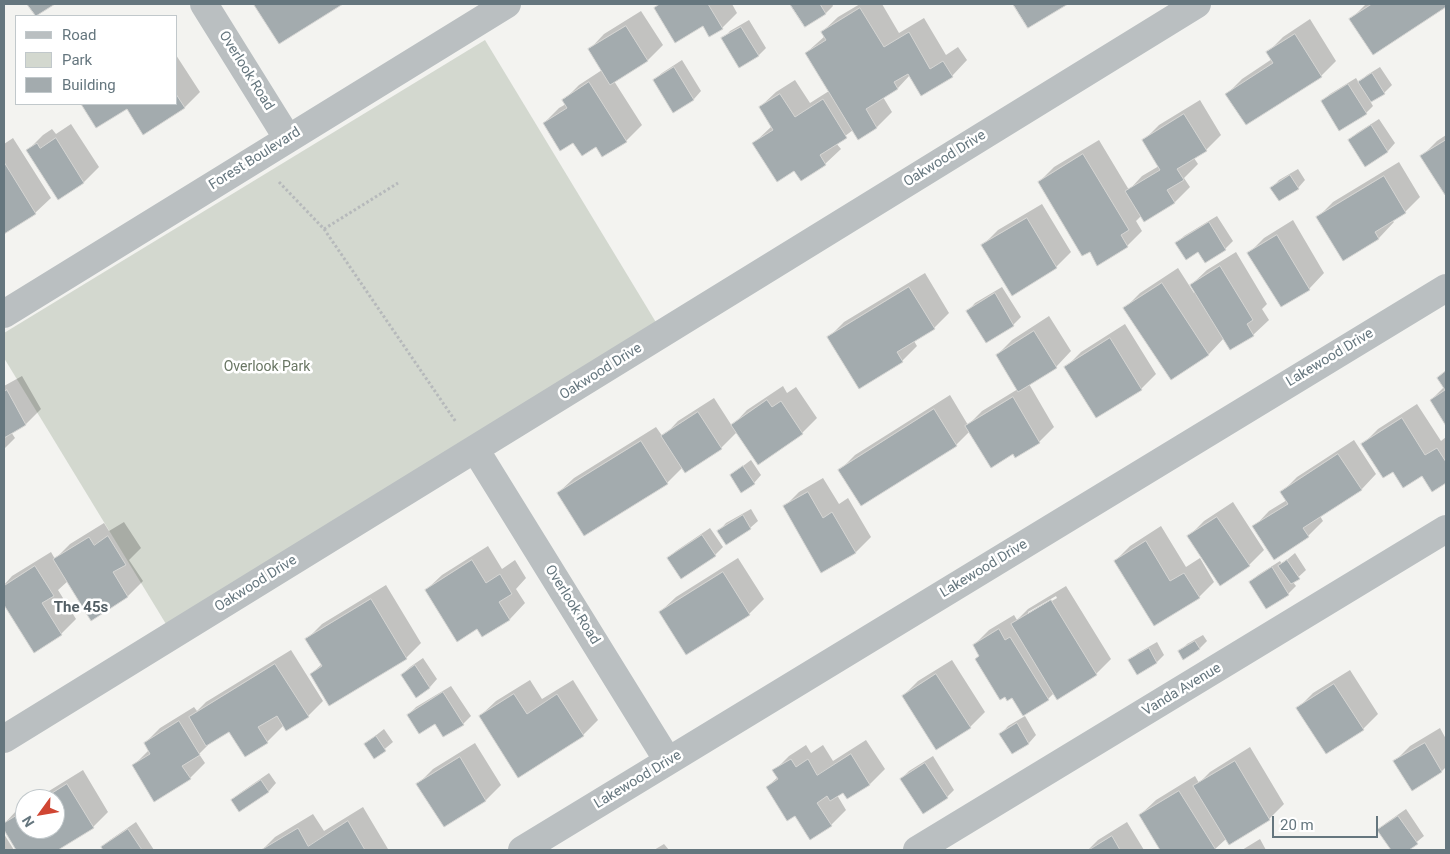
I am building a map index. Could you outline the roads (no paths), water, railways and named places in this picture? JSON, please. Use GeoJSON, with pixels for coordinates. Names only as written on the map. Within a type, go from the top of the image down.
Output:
{"type":"FeatureCollection","features":[{"type":"Feature","properties":{"kind":"street","name":"Overlook Road"},"geometry":{"type":"LineString","coordinates":[[204,4],[288,139]]}},
{"type":"Feature","properties":{"kind":"street","name":"Forest Boulevard"},"geometry":{"type":"LineString","coordinates":[[4,314],[507,4]]}},
{"type":"Feature","properties":{"kind":"street","name":"Oakwood Drive"},"geometry":{"type":"LineString","coordinates":[[4,739],[1197,4]]}},
{"type":"Feature","properties":{"kind":"street","name":"Lakewood Drive"},"geometry":{"type":"LineString","coordinates":[[522,850],[1446,288]]}},
{"type":"Feature","properties":{"kind":"street","name":"Overlook Road"},"geometry":{"type":"LineString","coordinates":[[475,449],[668,762]]}},
{"type":"Feature","properties":{"kind":"street","name":"Vanda Avenue"},"geometry":{"type":"LineString","coordinates":[[917,850],[1446,529]]}},
{"type":"Feature","properties":{"kind":"district","name":"The 45s"},"geometry":{"type":"Point","coordinates":[81,608]}},
{"type":"Feature","properties":{"kind":"park label","name":"Overlook Park"},"geometry":{"type":"Point","coordinates":[267,367]}}]}
